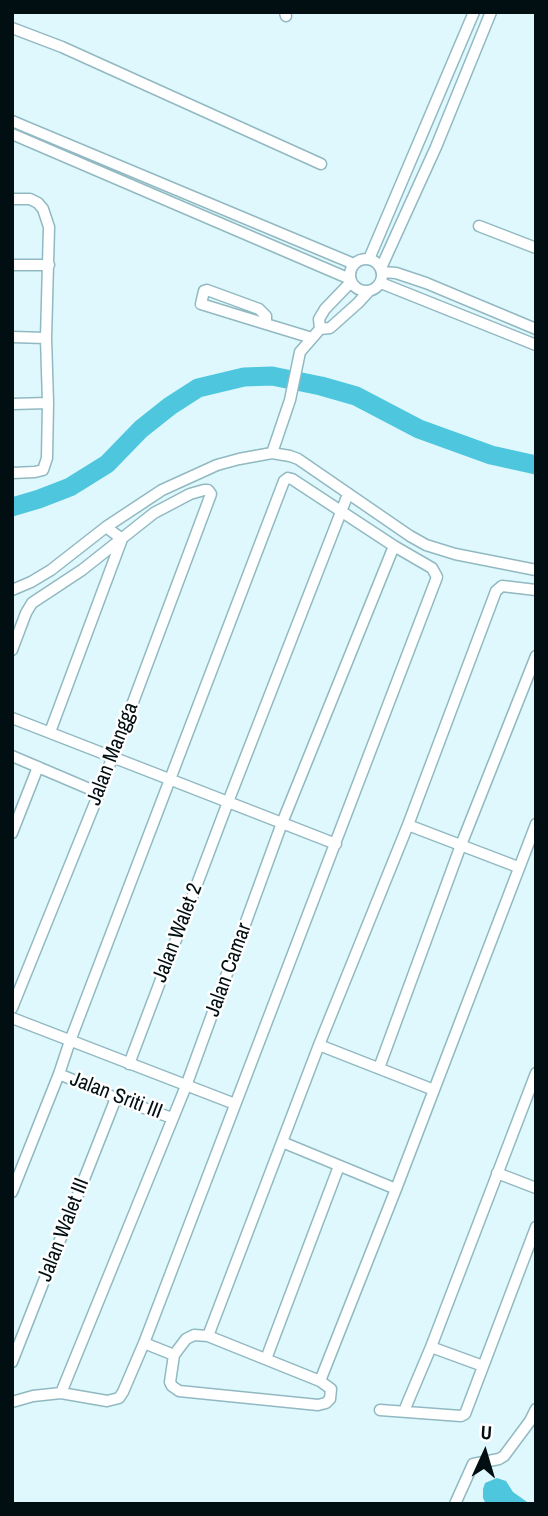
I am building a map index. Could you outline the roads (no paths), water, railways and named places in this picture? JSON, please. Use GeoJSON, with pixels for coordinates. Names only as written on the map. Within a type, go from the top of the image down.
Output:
{"type":"FeatureCollection","features":[{"type":"Feature","properties":{"kind":"street"},"geometry":{"type":"LineString","coordinates":[[369,258],[474,12]]}},
{"type":"Feature","properties":{"kind":"street"},"geometry":{"type":"LineString","coordinates":[[320,328],[330,328],[369,291],[378,287],[491,12]]}},
{"type":"Feature","properties":{"kind":"street"},"geometry":{"type":"LineString","coordinates":[[12,27],[321,164]]}},
{"type":"Feature","properties":{"kind":"street"},"geometry":{"type":"LineString","coordinates":[[12,121],[354,264]]}},
{"type":"Feature","properties":{"kind":"street"},"geometry":{"type":"LineString","coordinates":[[12,134],[351,280]]}},
{"type":"Feature","properties":{"kind":"street"},"geometry":{"type":"LineString","coordinates":[[419,141],[436,147]]}},
{"type":"Feature","properties":{"kind":"street"},"geometry":{"type":"LineString","coordinates":[[177,204],[182,191]]}},
{"type":"Feature","properties":{"kind":"street"},"geometry":{"type":"LineString","coordinates":[[12,199],[34,201],[43,209],[49,227],[47,451],[43,470],[12,473]]}},
{"type":"Feature","properties":{"kind":"street"},"geometry":{"type":"LineString","coordinates":[[479,226],[536,248]]}},
{"type":"Feature","properties":{"kind":"street"},"geometry":{"type":"LineString","coordinates":[[369,291],[356,288],[351,280],[350,271],[360,259],[374,260],[382,274],[536,345]]}},
{"type":"Feature","properties":{"kind":"street"},"geometry":{"type":"LineString","coordinates":[[12,265],[49,265]]}},
{"type":"Feature","properties":{"kind":"street"},"geometry":{"type":"LineString","coordinates":[[382,274],[396,273],[426,283],[536,329]]}},
{"type":"Feature","properties":{"kind":"street"},"geometry":{"type":"LineString","coordinates":[[272,453],[290,400],[300,352],[320,328],[319,319],[325,309],[351,280]]}},
{"type":"Feature","properties":{"kind":"street"},"geometry":{"type":"LineString","coordinates":[[266,324],[266,316],[259,309],[204,291],[201,304],[266,324],[312,338]]}},
{"type":"Feature","properties":{"kind":"street"},"geometry":{"type":"LineString","coordinates":[[12,337],[46,338]]}},
{"type":"Feature","properties":{"kind":"street"},"geometry":{"type":"LineString","coordinates":[[12,404],[48,404]]}},
{"type":"Feature","properties":{"kind":"street"},"geometry":{"type":"LineString","coordinates":[[12,590],[51,570],[106,527],[162,490],[217,465],[272,453],[298,459],[426,545],[455,554],[536,570]]}},
{"type":"Feature","properties":{"kind":"street"},"geometry":{"type":"LineString","coordinates":[[12,1192],[284,481],[292,479],[432,568],[437,577],[145,1343],[123,1392],[119,1398],[107,1401],[61,1393],[33,1396],[12,1402]]}},
{"type":"Feature","properties":{"kind":"street","name":"Jalan Mangga"},"geometry":{"type":"LineString","coordinates":[[13,1004],[99,793],[211,494],[204,490],[190,494],[154,513],[122,539]]}},
{"type":"Feature","properties":{"kind":"street","name":"Jalan Walet 2"},"geometry":{"type":"LineString","coordinates":[[129,1064],[348,494]]}},
{"type":"Feature","properties":{"kind":"street"},"geometry":{"type":"LineString","coordinates":[[106,527],[122,539]]}},
{"type":"Feature","properties":{"kind":"street"},"geometry":{"type":"LineString","coordinates":[[12,650],[32,603],[60,586],[122,539]]}},
{"type":"Feature","properties":{"kind":"street"},"geometry":{"type":"LineString","coordinates":[[50,732],[122,539]]}},
{"type":"Feature","properties":{"kind":"street","name":"Jalan Camar"},"geometry":{"type":"LineString","coordinates":[[61,1393],[186,1086],[282,823],[394,546]]}},
{"type":"Feature","properties":{"kind":"street"},"geometry":{"type":"LineString","coordinates":[[208,1336],[496,592],[502,586],[536,590]]}},
{"type":"Feature","properties":{"kind":"street"},"geometry":{"type":"LineString","coordinates":[[379,1068],[461,845],[536,656]]}},
{"type":"Feature","properties":{"kind":"street"},"geometry":{"type":"LineString","coordinates":[[12,718],[336,844]]}},
{"type":"Feature","properties":{"kind":"street"},"geometry":{"type":"LineString","coordinates":[[12,756],[99,793]]}},
{"type":"Feature","properties":{"kind":"street"},"geometry":{"type":"LineString","coordinates":[[12,833],[37,767]]}},
{"type":"Feature","properties":{"kind":"street"},"geometry":{"type":"LineString","coordinates":[[320,1381],[397,1189],[536,824]]}},
{"type":"Feature","properties":{"kind":"street"},"geometry":{"type":"LineString","coordinates":[[408,825],[518,867]]}},
{"type":"Feature","properties":{"kind":"street"},"geometry":{"type":"LineString","coordinates":[[12,1018],[235,1104]]}},
{"type":"Feature","properties":{"kind":"street"},"geometry":{"type":"LineString","coordinates":[[319,1045],[435,1090]]}},
{"type":"Feature","properties":{"kind":"street"},"geometry":{"type":"LineString","coordinates":[[404,1411],[536,1073]]}},
{"type":"Feature","properties":{"kind":"street","name":"Jalan Sriti III"},"geometry":{"type":"LineString","coordinates":[[59,1074],[172,1118]]}},
{"type":"Feature","properties":{"kind":"street","name":"Jalan Walet III"},"geometry":{"type":"LineString","coordinates":[[12,1362],[116,1098]]}},
{"type":"Feature","properties":{"kind":"street"},"geometry":{"type":"LineString","coordinates":[[282,1142],[397,1189]]}},
{"type":"Feature","properties":{"kind":"street"},"geometry":{"type":"LineString","coordinates":[[266,1359],[339,1166]]}},
{"type":"Feature","properties":{"kind":"street"},"geometry":{"type":"LineString","coordinates":[[497,1173],[536,1188]]}},
{"type":"Feature","properties":{"kind":"street"},"geometry":{"type":"LineString","coordinates":[[380,1410],[463,1415],[536,1227]]}},
{"type":"Feature","properties":{"kind":"street"},"geometry":{"type":"LineString","coordinates":[[208,1336],[320,1381],[330,1388],[331,1396],[326,1403],[318,1405],[179,1391],[170,1382],[174,1355],[188,1337],[208,1336]]}},
{"type":"Feature","properties":{"kind":"street"},"geometry":{"type":"LineString","coordinates":[[145,1343],[174,1355]]}},
{"type":"Feature","properties":{"kind":"street"},"geometry":{"type":"LineString","coordinates":[[431,1347],[483,1366]]}},
{"type":"Feature","properties":{"kind":"street"},"geometry":{"type":"LineString","coordinates":[[455,1504],[473,1464],[505,1456],[536,1409]]}},
{"type":"Feature","properties":{"kind":"water"},"geometry":{"type":"Polygon","coordinates":[[[497,1478],[506,1481],[513,1492],[530,1504],[486,1504],[483,1498],[485,1483],[497,1478]]]}},
{"type":"Feature","properties":{"kind":"waterway"},"geometry":{"type":"LineString","coordinates":[[12,507],[70,487],[107,464],[141,429],[198,388],[244,377],[272,376],[356,396],[419,429],[491,455],[536,465]]}}]}
